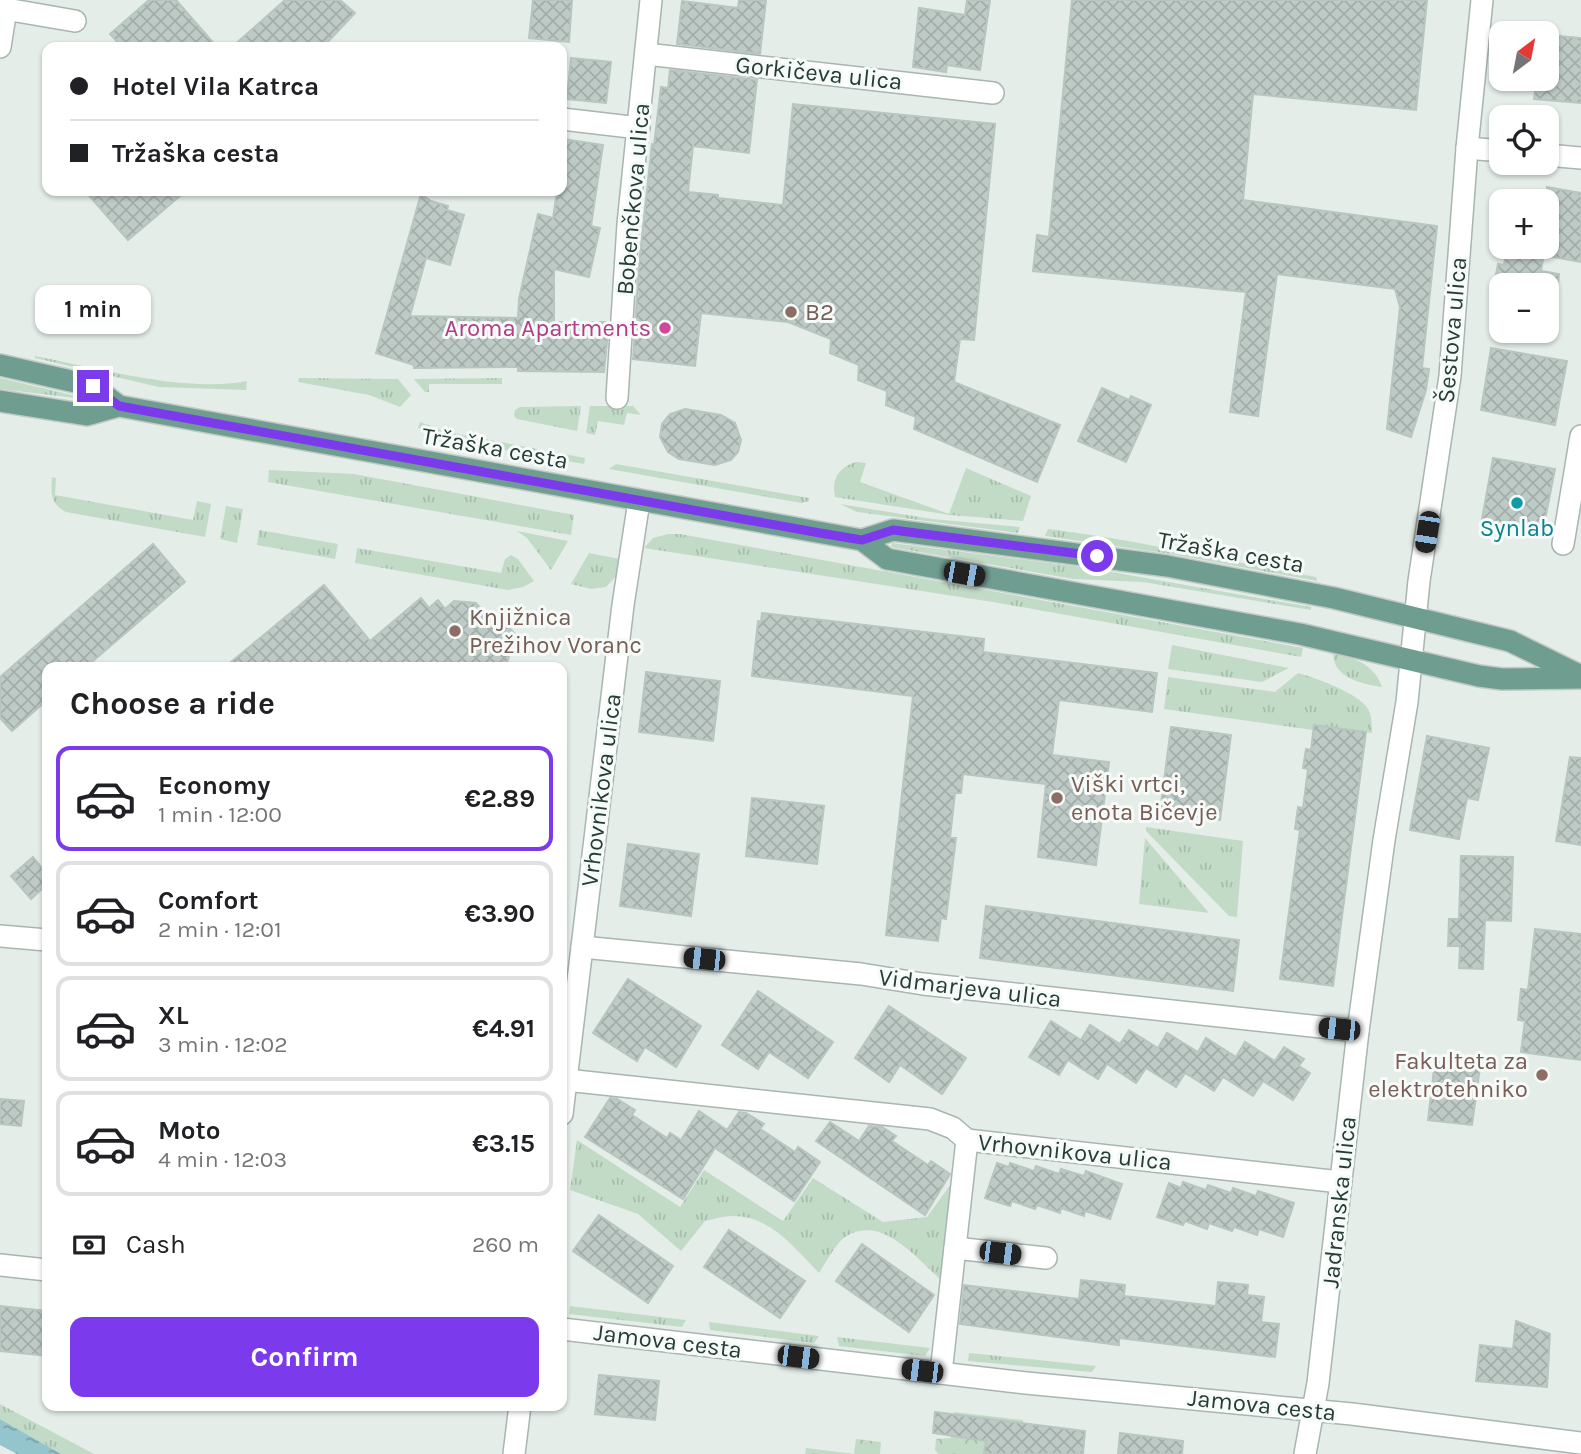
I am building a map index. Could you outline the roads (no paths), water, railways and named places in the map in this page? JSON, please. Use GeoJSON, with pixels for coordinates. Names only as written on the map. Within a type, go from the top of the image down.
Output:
{"type":"FeatureCollection","features":[{"type":"Feature","properties":{"kind":"main road","name":"Tržaška cesta"},"geometry":{"type":"LineString","coordinates":[[0,365],[93,386],[119,406]]}},
{"type":"Feature","properties":{"kind":"main road","name":"Tržaška cesta"},"geometry":{"type":"LineString","coordinates":[[0,401],[87,415],[119,406],[862,540],[887,559],[1300,634],[1479,676],[1502,679],[1581,677]]}},
{"type":"Feature","properties":{"kind":"main road","name":"Tržaška cesta"},"geometry":{"type":"LineString","coordinates":[[862,540],[893,530],[1167,566],[1334,597],[1510,641],[1581,677]]}},
{"type":"Feature","properties":{"kind":"street","name":"Bobenčkova ulica"},"geometry":{"type":"LineString","coordinates":[[617,398],[628,224],[651,0]]}},
{"type":"Feature","properties":{"kind":"street","name":"Šestova ulica"},"geometry":{"type":"LineString","coordinates":[[1411,658],[1450,376],[1467,148],[1482,0]]}},
{"type":"Feature","properties":{"kind":"street"},"geometry":{"type":"LineString","coordinates":[[0,47],[3,8],[75,21]]}},
{"type":"Feature","properties":{"kind":"street","name":"Gorkičeva ulica"},"geometry":{"type":"LineString","coordinates":[[646,54],[993,93]]}},
{"type":"Feature","properties":{"kind":"street"},"geometry":{"type":"LineString","coordinates":[[567,120],[639,128]]}},
{"type":"Feature","properties":{"kind":"street"},"geometry":{"type":"LineString","coordinates":[[1467,148],[1489,150]]}},
{"type":"Feature","properties":{"kind":"street"},"geometry":{"type":"LineString","coordinates":[[1559,156],[1581,158]]}},
{"type":"Feature","properties":{"kind":"street"},"geometry":{"type":"LineString","coordinates":[[1563,544],[1581,436]]}},
{"type":"Feature","properties":{"kind":"street","name":"Vrhovnikova ulica"},"geometry":{"type":"LineString","coordinates":[[567,1051],[569,994],[582,947],[623,605],[639,501]]}},
{"type":"Feature","properties":{"kind":"street","name":"Jadranska ulica"},"geometry":{"type":"LineString","coordinates":[[1305,1454],[1331,1274],[1339,1182],[1358,1031],[1411,658]]}},
{"type":"Feature","properties":{"kind":"street"},"geometry":{"type":"LineString","coordinates":[[0,936],[42,940]]}},
{"type":"Feature","properties":{"kind":"street","name":"Vidmarjeva ulica"},"geometry":{"type":"LineString","coordinates":[[582,947],[861,974],[936,986],[1358,1031]]}},
{"type":"Feature","properties":{"kind":"street","name":"Vrhovnikova ulica"},"geometry":{"type":"LineString","coordinates":[[567,1080],[930,1119],[953,1128],[967,1140],[1339,1182]]}},
{"type":"Feature","properties":{"kind":"street"},"geometry":{"type":"LineString","coordinates":[[941,1373],[967,1140]]}},
{"type":"Feature","properties":{"kind":"street"},"geometry":{"type":"LineString","coordinates":[[955,1248],[1046,1258]]}},
{"type":"Feature","properties":{"kind":"street"},"geometry":{"type":"LineString","coordinates":[[0,1265],[42,1269]]}},
{"type":"Feature","properties":{"kind":"street","name":"Jamova cesta"},"geometry":{"type":"LineString","coordinates":[[567,1330],[941,1373],[1313,1410],[1581,1443]]}},
{"type":"Feature","properties":{"kind":"street"},"geometry":{"type":"LineString","coordinates":[[514,1454],[519,1411]]}},
{"type":"Feature","properties":{"kind":"water"},"geometry":{"type":"Polygon","coordinates":[[[0,1419],[61,1454],[17,1454],[0,1445],[0,1419]]]}},
{"type":"Feature","properties":{"kind":"place","name":"B2"},"geometry":{"type":"Point","coordinates":[791,312]}},
{"type":"Feature","properties":{"kind":"place","name":"Aroma Apartments"},"geometry":{"type":"Point","coordinates":[665,328]}},
{"type":"Feature","properties":{"kind":"place","name":"Synlab"},"geometry":{"type":"Point","coordinates":[1517,503]}},
{"type":"Feature","properties":{"kind":"place","name":"Knjižnica Prežihov Voranc"},"geometry":{"type":"Point","coordinates":[455,631]}},
{"type":"Feature","properties":{"kind":"place","name":"Viški vrtci, enota Bičevje"},"geometry":{"type":"Point","coordinates":[1057,798]}},
{"type":"Feature","properties":{"kind":"place","name":"Fakulteta za elektrotehniko"},"geometry":{"type":"Point","coordinates":[1542,1075]}}]}
